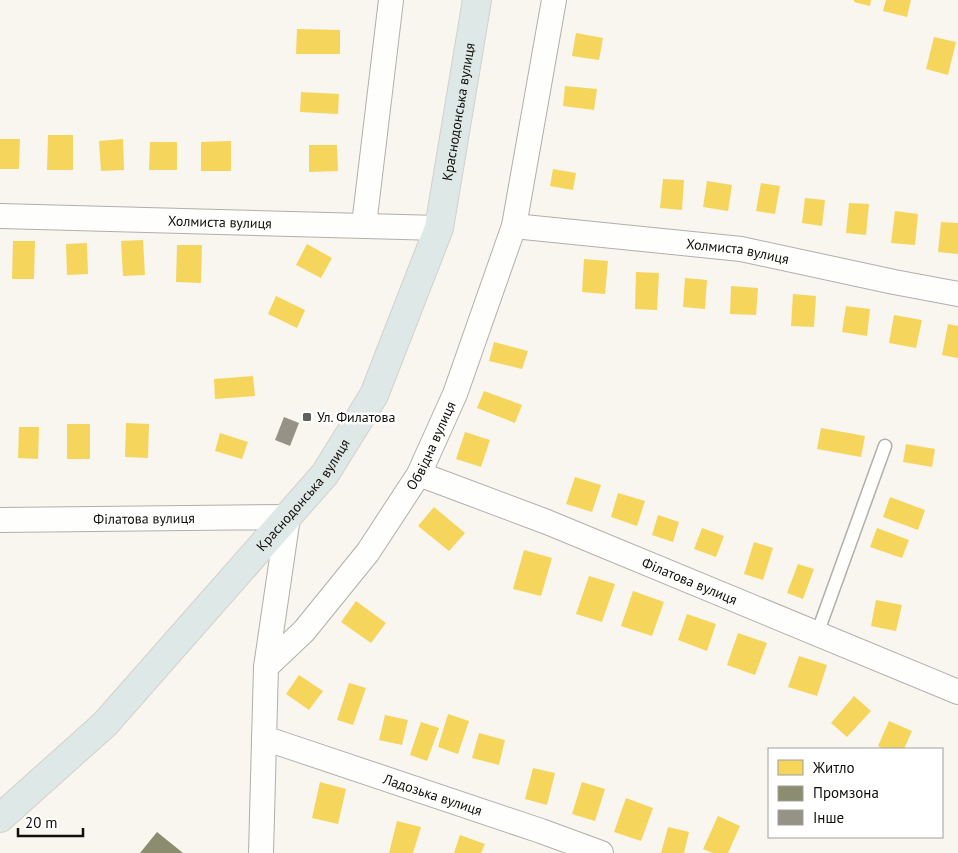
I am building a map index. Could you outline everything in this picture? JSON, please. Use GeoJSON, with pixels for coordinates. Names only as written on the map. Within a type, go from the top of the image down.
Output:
{"type":"FeatureCollection","features":[{"type":"Feature","properties":{"kind":"main road","name":"Краснодонська вулиця"},"geometry":{"type":"LineString","coordinates":[[0,818],[105,724],[325,474],[374,395],[440,228],[477,0]]}},
{"type":"Feature","properties":{"kind":"street"},"geometry":{"type":"LineString","coordinates":[[364,225],[391,0]]}},
{"type":"Feature","properties":{"kind":"street","name":"Обвідна вулиця"},"geometry":{"type":"LineString","coordinates":[[266,666],[304,631],[368,552],[419,474],[455,394],[514,226],[554,0]]}},
{"type":"Feature","properties":{"kind":"street","name":"Холмиста вулиця"},"geometry":{"type":"LineString","coordinates":[[0,216],[440,228]]}},
{"type":"Feature","properties":{"kind":"street","name":"Холмиста вулиця"},"geometry":{"type":"LineString","coordinates":[[514,226],[742,250],[958,294]]}},
{"type":"Feature","properties":{"kind":"street","name":"Філатова вулиця"},"geometry":{"type":"LineString","coordinates":[[419,474],[547,522],[958,692]]}},
{"type":"Feature","properties":{"kind":"street"},"geometry":{"type":"LineString","coordinates":[[261,853],[266,666],[288,517]]}},
{"type":"Feature","properties":{"kind":"street","name":"Філатова вулиця"},"geometry":{"type":"LineString","coordinates":[[0,520],[288,517]]}},
{"type":"Feature","properties":{"kind":"street","name":"Ладозька вулиця"},"geometry":{"type":"LineString","coordinates":[[264,738],[601,853]]}},
{"type":"Feature","properties":{"kind":"lane"},"geometry":{"type":"LineString","coordinates":[[817,634],[885,446]]}},
{"type":"Feature","properties":{"kind":"building: Житло"},"geometry":{"type":"Polygon","coordinates":[[[854,0],[871,0],[870,6],[854,2],[854,0]]]}},
{"type":"Feature","properties":{"kind":"building: Житло"},"geometry":{"type":"Polygon","coordinates":[[[886,0],[911,0],[907,17],[883,11],[886,0]]]}},
{"type":"Feature","properties":{"kind":"building: Житло"},"geometry":{"type":"Polygon","coordinates":[[[297,29],[340,30],[340,54],[296,54],[297,29]]]}},
{"type":"Feature","properties":{"kind":"building: Житло"},"geometry":{"type":"Polygon","coordinates":[[[576,33],[603,38],[599,60],[572,56],[576,33]]]}},
{"type":"Feature","properties":{"kind":"building: Житло"},"geometry":{"type":"Polygon","coordinates":[[[934,37],[956,42],[948,75],[926,69],[934,37]]]}},
{"type":"Feature","properties":{"kind":"building: Житло"},"geometry":{"type":"Polygon","coordinates":[[[565,86],[597,89],[594,110],[563,106],[565,86]]]}},
{"type":"Feature","properties":{"kind":"building: Житло"},"geometry":{"type":"Polygon","coordinates":[[[301,92],[339,94],[338,114],[300,112],[301,92]]]}},
{"type":"Feature","properties":{"kind":"building: Житло"},"geometry":{"type":"Polygon","coordinates":[[[48,135],[73,135],[73,170],[47,170],[48,135]]]}},
{"type":"Feature","properties":{"kind":"building: Житло"},"geometry":{"type":"Polygon","coordinates":[[[0,139],[20,139],[19,169],[0,169],[0,139]]]}},
{"type":"Feature","properties":{"kind":"building: Житло"},"geometry":{"type":"Polygon","coordinates":[[[123,139],[124,170],[101,171],[99,141],[123,139]]]}},
{"type":"Feature","properties":{"kind":"building: Житло"},"geometry":{"type":"Polygon","coordinates":[[[231,141],[231,171],[201,171],[201,142],[231,141]]]}},
{"type":"Feature","properties":{"kind":"building: Житло"},"geometry":{"type":"Polygon","coordinates":[[[150,142],[177,142],[177,170],[149,170],[150,142]]]}},
{"type":"Feature","properties":{"kind":"building: Житло"},"geometry":{"type":"Polygon","coordinates":[[[309,145],[337,145],[338,171],[309,172],[309,145]]]}},
{"type":"Feature","properties":{"kind":"building: Житло"},"geometry":{"type":"Polygon","coordinates":[[[553,169],[576,173],[573,190],[550,186],[553,169]]]}},
{"type":"Feature","properties":{"kind":"building: Житло"},"geometry":{"type":"Polygon","coordinates":[[[663,179],[684,180],[682,210],[660,208],[663,179]]]}},
{"type":"Feature","properties":{"kind":"building: Житло"},"geometry":{"type":"Polygon","coordinates":[[[707,181],[732,185],[728,211],[703,207],[707,181]]]}},
{"type":"Feature","properties":{"kind":"building: Житло"},"geometry":{"type":"Polygon","coordinates":[[[761,183],[780,186],[775,214],[756,211],[761,183]]]}},
{"type":"Feature","properties":{"kind":"building: Житло"},"geometry":{"type":"Polygon","coordinates":[[[805,198],[825,200],[822,226],[802,223],[805,198]]]}},
{"type":"Feature","properties":{"kind":"building: Житло"},"geometry":{"type":"Polygon","coordinates":[[[849,203],[869,204],[866,235],[846,233],[849,203]]]}},
{"type":"Feature","properties":{"kind":"building: Житло"},"geometry":{"type":"Polygon","coordinates":[[[895,211],[918,214],[915,245],[891,243],[895,211]]]}},
{"type":"Feature","properties":{"kind":"building: Житло"},"geometry":{"type":"Polygon","coordinates":[[[941,222],[958,223],[958,254],[938,252],[941,222]]]}},
{"type":"Feature","properties":{"kind":"building: Житло"},"geometry":{"type":"Polygon","coordinates":[[[143,240],[145,275],[123,276],[121,241],[143,240]]]}},
{"type":"Feature","properties":{"kind":"building: Житло"},"geometry":{"type":"Polygon","coordinates":[[[13,241],[35,241],[34,279],[12,279],[13,241]]]}},
{"type":"Feature","properties":{"kind":"building: Житло"},"geometry":{"type":"Polygon","coordinates":[[[87,243],[88,274],[67,275],[66,244],[87,243]]]}},
{"type":"Feature","properties":{"kind":"building: Житло"},"geometry":{"type":"Polygon","coordinates":[[[307,244],[332,258],[321,278],[296,265],[307,244]]]}},
{"type":"Feature","properties":{"kind":"building: Житло"},"geometry":{"type":"Polygon","coordinates":[[[177,245],[202,245],[201,283],[176,282],[177,245]]]}},
{"type":"Feature","properties":{"kind":"building: Житло"},"geometry":{"type":"Polygon","coordinates":[[[584,259],[608,261],[605,294],[582,292],[584,259]]]}},
{"type":"Feature","properties":{"kind":"building: Житло"},"geometry":{"type":"Polygon","coordinates":[[[636,272],[659,273],[657,310],[635,309],[636,272]]]}},
{"type":"Feature","properties":{"kind":"building: Житло"},"geometry":{"type":"Polygon","coordinates":[[[685,278],[707,280],[705,309],[683,307],[685,278]]]}},
{"type":"Feature","properties":{"kind":"building: Житло"},"geometry":{"type":"Polygon","coordinates":[[[731,286],[758,288],[756,315],[730,314],[731,286]]]}},
{"type":"Feature","properties":{"kind":"building: Житло"},"geometry":{"type":"Polygon","coordinates":[[[793,294],[816,296],[814,327],[791,326],[793,294]]]}},
{"type":"Feature","properties":{"kind":"building: Житло"},"geometry":{"type":"Polygon","coordinates":[[[276,296],[305,310],[297,328],[268,314],[276,296]]]}},
{"type":"Feature","properties":{"kind":"building: Житло"},"geometry":{"type":"Polygon","coordinates":[[[846,306],[870,309],[867,336],[842,332],[846,306]]]}},
{"type":"Feature","properties":{"kind":"building: Житло"},"geometry":{"type":"Polygon","coordinates":[[[894,315],[922,320],[916,348],[889,343],[894,315]]]}},
{"type":"Feature","properties":{"kind":"building: Житло"},"geometry":{"type":"Polygon","coordinates":[[[948,324],[958,326],[958,358],[942,355],[948,324]]]}},
{"type":"Feature","properties":{"kind":"building: Житло"},"geometry":{"type":"Polygon","coordinates":[[[494,342],[528,351],[522,369],[489,361],[494,342]]]}},
{"type":"Feature","properties":{"kind":"building: Житло"},"geometry":{"type":"Polygon","coordinates":[[[253,376],[255,396],[215,399],[214,379],[253,376]]]}},
{"type":"Feature","properties":{"kind":"building: Житло"},"geometry":{"type":"Polygon","coordinates":[[[484,391],[522,405],[515,423],[477,408],[484,391]]]}},
{"type":"Feature","properties":{"kind":"building: Житло"},"geometry":{"type":"Polygon","coordinates":[[[126,423],[149,424],[148,458],[125,457],[126,423]]]}},
{"type":"Feature","properties":{"kind":"building: Житло"},"geometry":{"type":"Polygon","coordinates":[[[67,424],[90,424],[90,459],[67,459],[67,424]]]}},
{"type":"Feature","properties":{"kind":"building: Житло"},"geometry":{"type":"Polygon","coordinates":[[[19,427],[39,427],[38,459],[18,458],[19,427]]]}},
{"type":"Feature","properties":{"kind":"building: Житло"},"geometry":{"type":"Polygon","coordinates":[[[821,428],[865,436],[861,457],[817,449],[821,428]]]}},
{"type":"Feature","properties":{"kind":"building: Житло"},"geometry":{"type":"Polygon","coordinates":[[[465,432],[490,440],[481,467],[456,459],[465,432]]]}},
{"type":"Feature","properties":{"kind":"building: Житло"},"geometry":{"type":"Polygon","coordinates":[[[220,433],[248,442],[242,459],[215,451],[220,433]]]}},
{"type":"Feature","properties":{"kind":"building: Житло"},"geometry":{"type":"Polygon","coordinates":[[[906,444],[935,449],[932,467],[903,462],[906,444]]]}},
{"type":"Feature","properties":{"kind":"building: Житло"},"geometry":{"type":"Polygon","coordinates":[[[575,477],[601,485],[592,512],[566,504],[575,477]]]}},
{"type":"Feature","properties":{"kind":"building: Житло"},"geometry":{"type":"Polygon","coordinates":[[[618,493],[645,501],[637,526],[611,517],[618,493]]]}},
{"type":"Feature","properties":{"kind":"building: Житло"},"geometry":{"type":"Polygon","coordinates":[[[890,497],[925,510],[918,530],[883,517],[890,497]]]}},
{"type":"Feature","properties":{"kind":"building: Житло"},"geometry":{"type":"Polygon","coordinates":[[[434,507],[465,533],[449,551],[418,526],[434,507]]]}},
{"type":"Feature","properties":{"kind":"building: Житло"},"geometry":{"type":"Polygon","coordinates":[[[658,515],[679,522],[673,542],[652,535],[658,515]]]}},
{"type":"Feature","properties":{"kind":"building: Житло"},"geometry":{"type":"Polygon","coordinates":[[[702,528],[724,536],[716,557],[694,549],[702,528]]]}},
{"type":"Feature","properties":{"kind":"building: Житло"},"geometry":{"type":"Polygon","coordinates":[[[877,528],[909,540],[902,558],[870,547],[877,528]]]}},
{"type":"Feature","properties":{"kind":"building: Житло"},"geometry":{"type":"Polygon","coordinates":[[[754,542],[773,548],[763,580],[744,574],[754,542]]]}},
{"type":"Feature","properties":{"kind":"building: Житло"},"geometry":{"type":"Polygon","coordinates":[[[524,550],[552,558],[541,596],[513,589],[524,550]]]}},
{"type":"Feature","properties":{"kind":"building: Житло"},"geometry":{"type":"Polygon","coordinates":[[[798,564],[814,569],[803,599],[787,593],[798,564]]]}},
{"type":"Feature","properties":{"kind":"building: Житло"},"geometry":{"type":"Polygon","coordinates":[[[589,576],[615,584],[602,622],[576,614],[589,576]]]}},
{"type":"Feature","properties":{"kind":"building: Житло"},"geometry":{"type":"Polygon","coordinates":[[[633,591],[664,602],[652,636],[621,626],[633,591]]]}},
{"type":"Feature","properties":{"kind":"building: Житло"},"geometry":{"type":"Polygon","coordinates":[[[876,600],[902,605],[896,631],[871,626],[876,600]]]}},
{"type":"Feature","properties":{"kind":"building: Житло"},"geometry":{"type":"Polygon","coordinates":[[[356,601],[386,623],[371,643],[341,622],[356,601]]]}},
{"type":"Feature","properties":{"kind":"building: Житло"},"geometry":{"type":"Polygon","coordinates":[[[687,614],[716,624],[707,651],[678,640],[687,614]]]}},
{"type":"Feature","properties":{"kind":"building: Житло"},"geometry":{"type":"Polygon","coordinates":[[[738,633],[767,643],[755,675],[727,665],[738,633]]]}},
{"type":"Feature","properties":{"kind":"building: Житло"},"geometry":{"type":"Polygon","coordinates":[[[799,656],[827,665],[817,696],[788,687],[799,656]]]}},
{"type":"Feature","properties":{"kind":"building: Житло"},"geometry":{"type":"Polygon","coordinates":[[[299,675],[323,691],[309,710],[286,694],[299,675]]]}},
{"type":"Feature","properties":{"kind":"building: Житло"},"geometry":{"type":"Polygon","coordinates":[[[349,683],[366,688],[353,725],[337,720],[349,683]]]}},
{"type":"Feature","properties":{"kind":"building: Житло"},"geometry":{"type":"Polygon","coordinates":[[[854,696],[871,711],[847,737],[831,723],[854,696]]]}},
{"type":"Feature","properties":{"kind":"building: Житло"},"geometry":{"type":"Polygon","coordinates":[[[448,714],[469,721],[458,754],[438,747],[448,714]]]}},
{"type":"Feature","properties":{"kind":"building: Житло"},"geometry":{"type":"Polygon","coordinates":[[[385,715],[408,720],[402,745],[379,740],[385,715]]]}},
{"type":"Feature","properties":{"kind":"building: Житло"},"geometry":{"type":"Polygon","coordinates":[[[889,721],[912,731],[904,748],[882,748],[878,746],[889,721]]]}},
{"type":"Feature","properties":{"kind":"building: Житло"},"geometry":{"type":"Polygon","coordinates":[[[421,722],[439,728],[427,761],[410,755],[421,722]]]}},
{"type":"Feature","properties":{"kind":"building: Житло"},"geometry":{"type":"Polygon","coordinates":[[[479,733],[505,740],[499,765],[472,758],[479,733]]]}},
{"type":"Feature","properties":{"kind":"building: Житло"},"geometry":{"type":"Polygon","coordinates":[[[533,768],[555,773],[547,805],[525,799],[533,768]]]}},
{"type":"Feature","properties":{"kind":"building: Житло"},"geometry":{"type":"Polygon","coordinates":[[[320,782],[346,789],[338,824],[312,818],[320,782]]]}},
{"type":"Feature","properties":{"kind":"building: Житло"},"geometry":{"type":"Polygon","coordinates":[[[582,782],[605,789],[595,821],[572,814],[582,782]]]}},
{"type":"Feature","properties":{"kind":"building: Житло"},"geometry":{"type":"Polygon","coordinates":[[[626,798],[653,808],[641,841],[614,832],[626,798]]]}},
{"type":"Feature","properties":{"kind":"building: Житло"},"geometry":{"type":"Polygon","coordinates":[[[718,816],[740,826],[728,853],[713,853],[703,849],[718,816]]]}},
{"type":"Feature","properties":{"kind":"building: Житло"},"geometry":{"type":"Polygon","coordinates":[[[397,821],[421,827],[413,853],[389,853],[397,821]]]}},
{"type":"Feature","properties":{"kind":"building: Житло"},"geometry":{"type":"Polygon","coordinates":[[[668,827],[689,832],[684,853],[661,853],[668,827]]]}},
{"type":"Feature","properties":{"kind":"building: Житло"},"geometry":{"type":"Polygon","coordinates":[[[460,835],[485,844],[481,853],[454,853],[460,835]]]}},
{"type":"Feature","properties":{"kind":"building: Промзона"},"geometry":{"type":"Polygon","coordinates":[[[157,832],[183,853],[140,853],[157,832]]]}},
{"type":"Feature","properties":{"kind":"building: Інше"},"geometry":{"type":"Polygon","coordinates":[[[284,417],[299,423],[290,446],[275,440],[284,417]]]}},
{"type":"Feature","properties":{"kind":"place","name":"Ул. Филатова"},"geometry":{"type":"Point","coordinates":[307,417]}}]}
